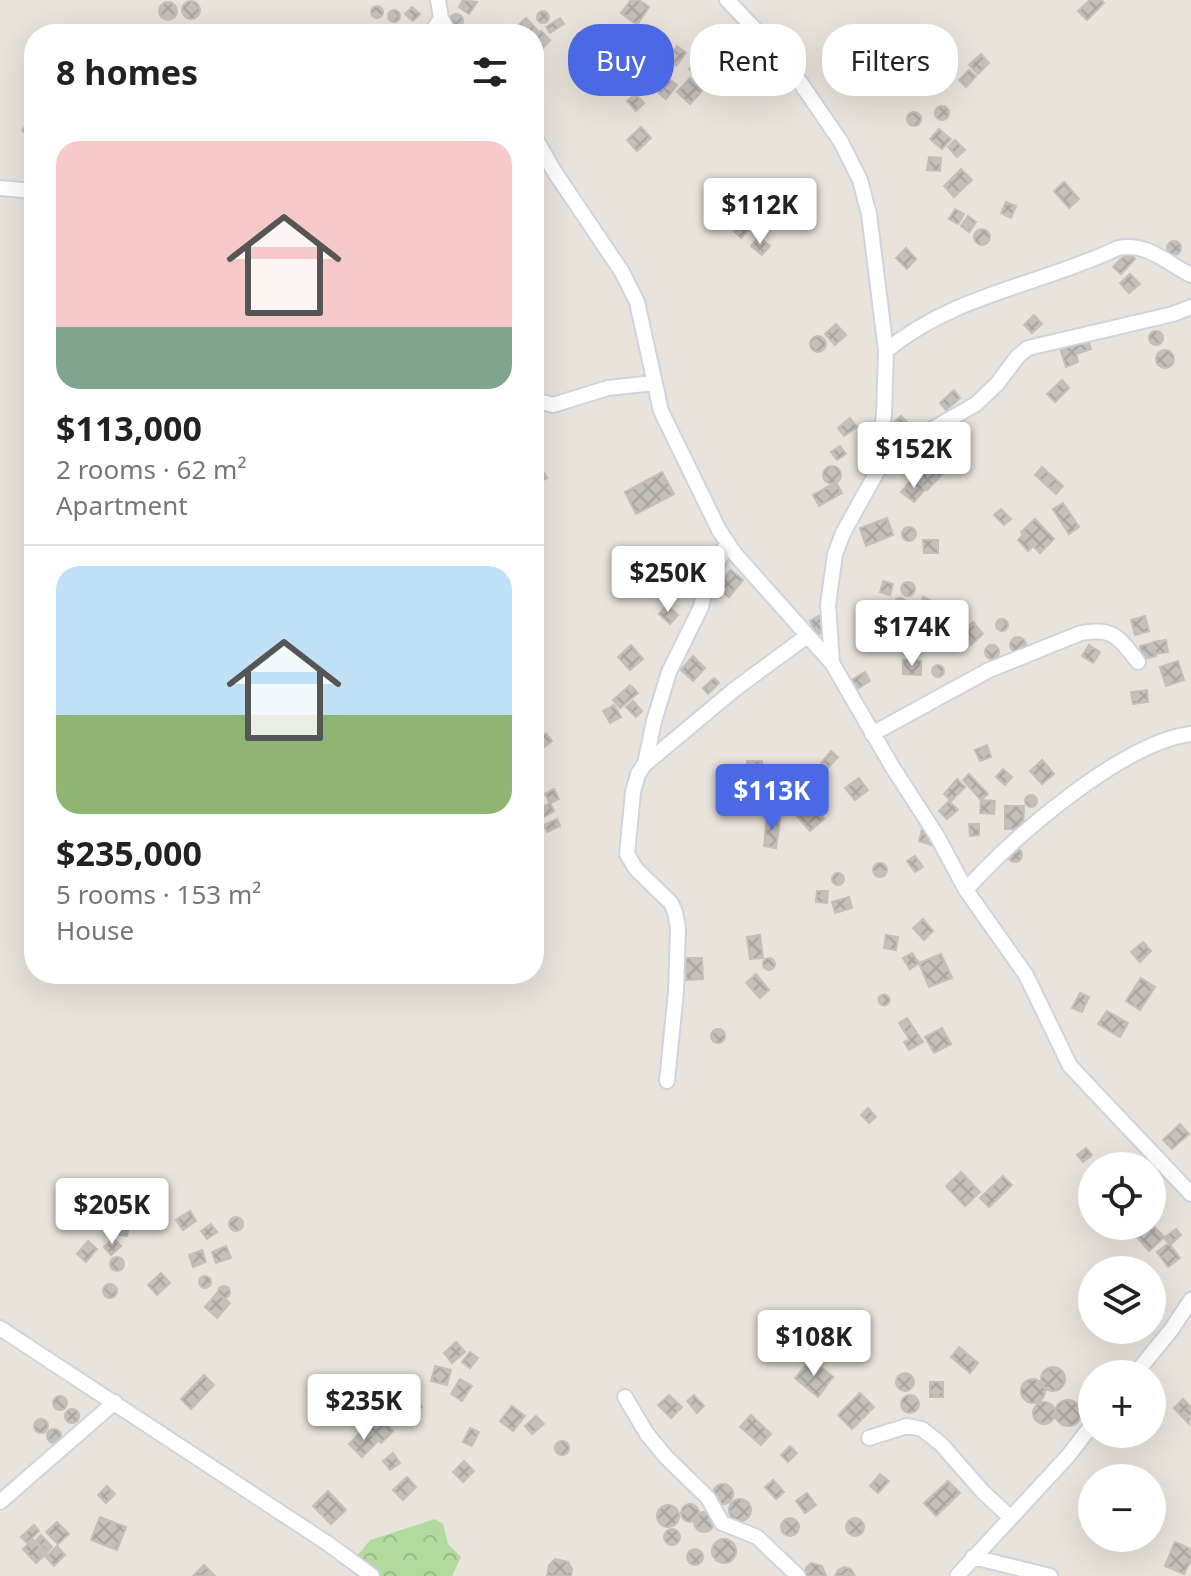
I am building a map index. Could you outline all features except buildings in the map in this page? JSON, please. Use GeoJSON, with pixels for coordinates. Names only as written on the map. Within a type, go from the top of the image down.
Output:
{"type":"FeatureCollection","features":[{"type":"Feature","properties":{"kind":"street"},"geometry":{"type":"LineString","coordinates":[[438,0],[444,24]]}},
{"type":"Feature","properties":{"kind":"street"},"geometry":{"type":"LineString","coordinates":[[727,0],[777,52],[841,142],[860,180],[869,214],[886,351],[884,413],[878,470],[843,533],[835,554],[828,605],[832,663]]}},
{"type":"Feature","properties":{"kind":"street"},"geometry":{"type":"LineString","coordinates":[[437,24],[441,18]]}},
{"type":"Feature","properties":{"kind":"street"},"geometry":{"type":"LineString","coordinates":[[544,154],[616,262],[637,302],[654,383],[674,442],[727,543],[832,663],[872,734],[937,836],[966,890],[1026,975],[1070,1066],[1191,1194]]}},
{"type":"Feature","properties":{"kind":"street"},"geometry":{"type":"LineString","coordinates":[[0,188],[24,190]]}},
{"type":"Feature","properties":{"kind":"street"},"geometry":{"type":"LineString","coordinates":[[886,351],[916,328],[985,295],[1118,248],[1149,250],[1191,275]]}},
{"type":"Feature","properties":{"kind":"street"},"geometry":{"type":"LineString","coordinates":[[878,470],[931,430],[976,404],[1028,348],[1191,307]]}},
{"type":"Feature","properties":{"kind":"street"},"geometry":{"type":"LineString","coordinates":[[544,403],[553,405],[608,388],[654,383]]}},
{"type":"Feature","properties":{"kind":"street"},"geometry":{"type":"LineString","coordinates":[[644,765],[669,672],[701,607],[705,590],[727,543]]}},
{"type":"Feature","properties":{"kind":"street"},"geometry":{"type":"LineString","coordinates":[[872,734],[989,670],[1081,633],[1097,630],[1110,632],[1126,645],[1138,662]]}},
{"type":"Feature","properties":{"kind":"street"},"geometry":{"type":"LineString","coordinates":[[667,1081],[676,992],[678,928],[671,903],[629,860],[626,843],[638,774],[644,765],[735,689],[807,636]]}},
{"type":"Feature","properties":{"kind":"street"},"geometry":{"type":"LineString","coordinates":[[966,890],[1012,843],[1068,797],[1138,752],[1191,734]]}},
{"type":"Feature","properties":{"kind":"street"},"geometry":{"type":"LineString","coordinates":[[1146,1360],[1191,1300]]}},
{"type":"Feature","properties":{"kind":"street"},"geometry":{"type":"LineString","coordinates":[[0,1328],[327,1543],[372,1576]]}},
{"type":"Feature","properties":{"kind":"street"},"geometry":{"type":"LineString","coordinates":[[625,1397],[647,1434],[708,1498],[722,1523],[757,1537],[798,1576]]}},
{"type":"Feature","properties":{"kind":"street"},"geometry":{"type":"LineString","coordinates":[[0,1502],[115,1402]]}},
{"type":"Feature","properties":{"kind":"street"},"geometry":{"type":"LineString","coordinates":[[869,1438],[907,1426],[922,1429],[941,1444],[983,1492],[1010,1517]]}},
{"type":"Feature","properties":{"kind":"street"},"geometry":{"type":"LineString","coordinates":[[957,1576],[1078,1443]]}},
{"type":"Feature","properties":{"kind":"street"},"geometry":{"type":"LineString","coordinates":[[973,1557],[1050,1576]]}},
{"type":"Feature","properties":{"kind":"green space"},"geometry":{"type":"Polygon","coordinates":[[[435,1519],[443,1524],[448,1544],[461,1557],[452,1576],[377,1576],[359,1565],[357,1556],[370,1540],[435,1519]]]}}]}
